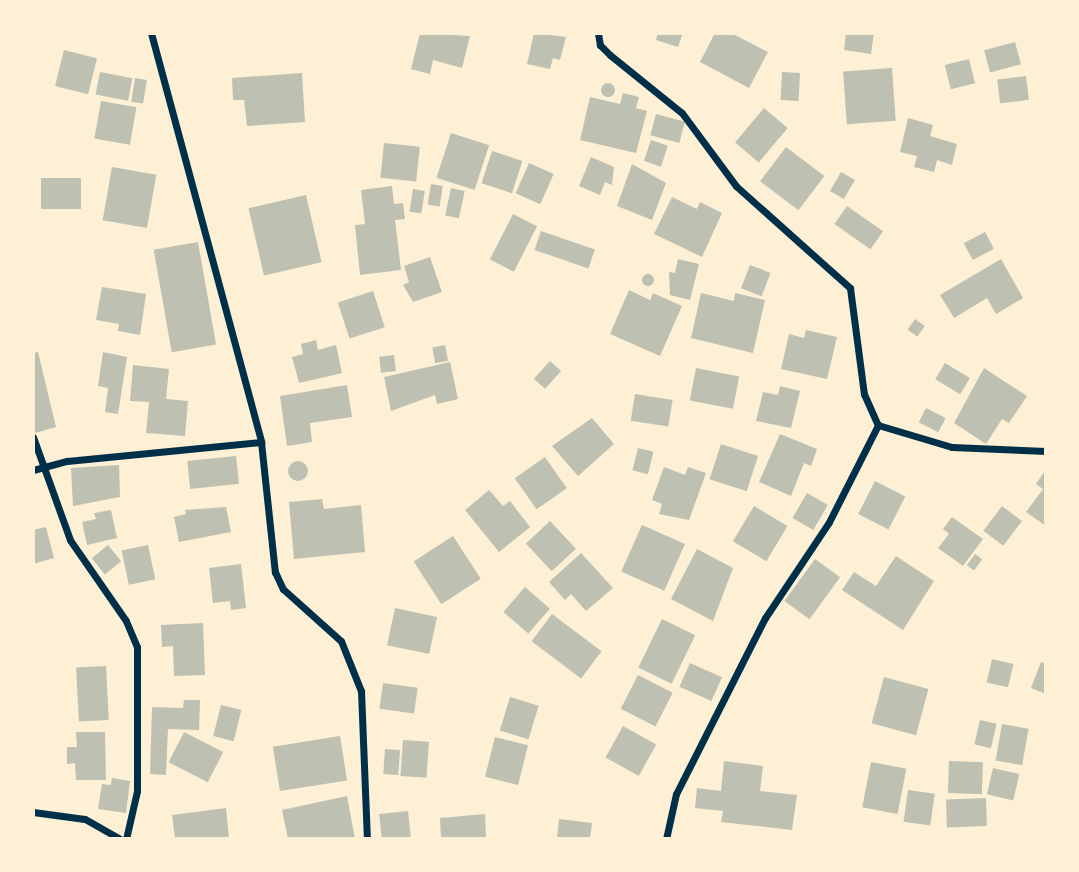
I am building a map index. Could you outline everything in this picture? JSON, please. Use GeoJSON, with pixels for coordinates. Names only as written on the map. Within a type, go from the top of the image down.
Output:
{"type":"FeatureCollection","features":[{"type":"Feature","properties":{"kind":"street"},"geometry":{"type":"LineString","coordinates":[[151,33],[261,442],[275,572],[283,589],[341,641],[361,691],[366,839]]}},
{"type":"Feature","properties":{"kind":"street"},"geometry":{"type":"LineString","coordinates":[[598,33],[600,45],[610,55],[682,113],[736,186],[850,288],[863,394],[878,425],[953,447],[1046,451]]}},
{"type":"Feature","properties":{"kind":"street"},"geometry":{"type":"LineString","coordinates":[[666,839],[676,794],[765,618],[829,522],[878,425]]}},
{"type":"Feature","properties":{"kind":"street"},"geometry":{"type":"LineString","coordinates":[[33,437],[42,471],[85,568],[126,621],[138,648],[138,791],[126,839]]}},
{"type":"Feature","properties":{"kind":"street"},"geometry":{"type":"LineString","coordinates":[[33,470],[42,471],[67,461],[261,442]]}},
{"type":"Feature","properties":{"kind":"street"},"geometry":{"type":"LineString","coordinates":[[33,812],[85,819],[120,839]]}},
{"type":"Feature","properties":{"kind":"building"},"geometry":{"type":"Polygon","coordinates":[[[420,33],[470,36],[462,68],[433,60],[430,74],[411,69],[420,33]]]}},
{"type":"Feature","properties":{"kind":"building"},"geometry":{"type":"Polygon","coordinates":[[[534,33],[566,37],[560,60],[553,58],[550,69],[527,64],[534,33]]]}},
{"type":"Feature","properties":{"kind":"building"},"geometry":{"type":"Polygon","coordinates":[[[658,33],[683,33],[678,47],[656,40],[658,33]]]}},
{"type":"Feature","properties":{"kind":"building"},"geometry":{"type":"Polygon","coordinates":[[[715,33],[731,33],[768,52],[749,88],[700,62],[715,33]]]}},
{"type":"Feature","properties":{"kind":"building"},"geometry":{"type":"Polygon","coordinates":[[[846,33],[874,33],[871,54],[844,50],[846,33]]]}},
{"type":"Feature","properties":{"kind":"building"},"geometry":{"type":"Polygon","coordinates":[[[1015,42],[1021,64],[990,72],[984,50],[1015,42]]]}},
{"type":"Feature","properties":{"kind":"building"},"geometry":{"type":"Polygon","coordinates":[[[64,50],[97,58],[88,94],[55,86],[64,50]]]}},
{"type":"Feature","properties":{"kind":"building"},"geometry":{"type":"Polygon","coordinates":[[[969,59],[975,83],[951,89],[945,65],[969,59]]]}},
{"type":"Feature","properties":{"kind":"building"},"geometry":{"type":"Polygon","coordinates":[[[892,68],[896,121],[847,124],[843,71],[892,68]]]}},
{"type":"Feature","properties":{"kind":"building"},"geometry":{"type":"Polygon","coordinates":[[[100,72],[132,78],[128,101],[96,95],[100,72]]]}},
{"type":"Feature","properties":{"kind":"building"},"geometry":{"type":"Polygon","coordinates":[[[782,72],[800,73],[799,101],[781,100],[782,72]]]}},
{"type":"Feature","properties":{"kind":"building"},"geometry":{"type":"Polygon","coordinates":[[[302,73],[305,122],[247,126],[244,100],[233,100],[232,78],[302,73]]]}},
{"type":"Feature","properties":{"kind":"building"},"geometry":{"type":"Polygon","coordinates":[[[1026,76],[1029,100],[1000,103],[997,80],[1026,76]]]}},
{"type":"Feature","properties":{"kind":"building"},"geometry":{"type":"Polygon","coordinates":[[[135,78],[147,80],[143,104],[131,102],[135,78]]]}},
{"type":"Feature","properties":{"kind":"building"},"geometry":{"type":"Polygon","coordinates":[[[608,83],[613,85],[613,95],[608,97],[603,95],[601,90],[603,85],[608,83]]]}},
{"type":"Feature","properties":{"kind":"building"},"geometry":{"type":"Polygon","coordinates":[[[623,93],[639,97],[636,108],[647,111],[636,153],[580,140],[590,97],[620,104],[623,93]]]}},
{"type":"Feature","properties":{"kind":"building"},"geometry":{"type":"Polygon","coordinates":[[[101,101],[136,107],[130,145],[94,138],[101,101]]]}},
{"type":"Feature","properties":{"kind":"building"},"geometry":{"type":"Polygon","coordinates":[[[764,108],[788,128],[759,162],[735,142],[764,108]]]}},
{"type":"Feature","properties":{"kind":"building"},"geometry":{"type":"Polygon","coordinates":[[[656,114],[685,122],[679,143],[650,135],[656,114]]]}},
{"type":"Feature","properties":{"kind":"building"},"geometry":{"type":"Polygon","coordinates":[[[908,118],[933,125],[930,136],[957,144],[952,165],[937,160],[934,172],[914,167],[917,156],[900,152],[908,118]]]}},
{"type":"Feature","properties":{"kind":"building"},"geometry":{"type":"Polygon","coordinates":[[[451,133],[489,145],[475,190],[436,178],[451,133]]]}},
{"type":"Feature","properties":{"kind":"building"},"geometry":{"type":"Polygon","coordinates":[[[651,140],[668,146],[661,167],[644,161],[651,140]]]}},
{"type":"Feature","properties":{"kind":"building"},"geometry":{"type":"Polygon","coordinates":[[[384,143],[420,147],[416,182],[380,178],[384,143]]]}},
{"type":"Feature","properties":{"kind":"building"},"geometry":{"type":"Polygon","coordinates":[[[786,147],[824,176],[798,210],[760,181],[786,147]]]}},
{"type":"Feature","properties":{"kind":"building"},"geometry":{"type":"Polygon","coordinates":[[[492,151],[522,161],[512,193],[481,183],[492,151]]]}},
{"type":"Feature","properties":{"kind":"building"},"geometry":{"type":"Polygon","coordinates":[[[591,157],[614,167],[612,185],[605,182],[600,195],[579,186],[591,157]]]}},
{"type":"Feature","properties":{"kind":"building"},"geometry":{"type":"Polygon","coordinates":[[[529,163],[554,174],[540,204],[516,193],[529,163]]]}},
{"type":"Feature","properties":{"kind":"building"},"geometry":{"type":"Polygon","coordinates":[[[632,164],[666,183],[652,220],[617,206],[632,164]]]}},
{"type":"Feature","properties":{"kind":"building"},"geometry":{"type":"Polygon","coordinates":[[[112,167],[156,175],[147,228],[103,220],[112,167]]]}},
{"type":"Feature","properties":{"kind":"building"},"geometry":{"type":"Polygon","coordinates":[[[841,172],[855,180],[844,199],[830,191],[841,172]]]}},
{"type":"Feature","properties":{"kind":"building"},"geometry":{"type":"Polygon","coordinates":[[[41,178],[81,178],[81,209],[41,209],[41,178]]]}},
{"type":"Feature","properties":{"kind":"building"},"geometry":{"type":"Polygon","coordinates":[[[431,184],[443,186],[440,207],[428,205],[431,184]]]}},
{"type":"Feature","properties":{"kind":"building"},"geometry":{"type":"Polygon","coordinates":[[[392,186],[394,204],[403,203],[405,219],[395,220],[401,270],[360,275],[355,225],[365,224],[361,190],[392,186]]]}},
{"type":"Feature","properties":{"kind":"building"},"geometry":{"type":"Polygon","coordinates":[[[451,188],[465,191],[459,218],[445,215],[451,188]]]}},
{"type":"Feature","properties":{"kind":"building"},"geometry":{"type":"Polygon","coordinates":[[[413,189],[425,191],[421,214],[409,212],[413,189]]]}},
{"type":"Feature","properties":{"kind":"building"},"geometry":{"type":"Polygon","coordinates":[[[306,195],[322,262],[264,276],[249,208],[306,195]]]}},
{"type":"Feature","properties":{"kind":"building"},"geometry":{"type":"Polygon","coordinates":[[[672,197],[697,209],[700,202],[722,213],[702,257],[654,234],[672,197]]]}},
{"type":"Feature","properties":{"kind":"building"},"geometry":{"type":"Polygon","coordinates":[[[847,206],[883,231],[870,249],[834,224],[847,206]]]}},
{"type":"Feature","properties":{"kind":"building"},"geometry":{"type":"Polygon","coordinates":[[[513,214],[537,226],[514,272],[490,259],[513,214]]]}},
{"type":"Feature","properties":{"kind":"building"},"geometry":{"type":"Polygon","coordinates":[[[541,231],[595,250],[588,268],[534,250],[541,231]]]}},
{"type":"Feature","properties":{"kind":"building"},"geometry":{"type":"Polygon","coordinates":[[[985,232],[994,249],[973,260],[964,243],[985,232]]]}},
{"type":"Feature","properties":{"kind":"building"},"geometry":{"type":"Polygon","coordinates":[[[198,242],[216,344],[172,352],[154,250],[198,242]]]}},
{"type":"Feature","properties":{"kind":"building"},"geometry":{"type":"Polygon","coordinates":[[[430,257],[442,292],[413,302],[403,285],[409,282],[404,266],[430,257]]]}},
{"type":"Feature","properties":{"kind":"building"},"geometry":{"type":"Polygon","coordinates":[[[678,259],[699,264],[690,300],[670,295],[669,272],[675,273],[678,259]]]}},
{"type":"Feature","properties":{"kind":"building"},"geometry":{"type":"Polygon","coordinates":[[[1001,259],[1023,298],[996,314],[987,298],[954,318],[940,295],[1001,259]]]}},
{"type":"Feature","properties":{"kind":"building"},"geometry":{"type":"Polygon","coordinates":[[[750,265],[771,273],[762,296],[741,288],[750,265]]]}},
{"type":"Feature","properties":{"kind":"building"},"geometry":{"type":"Polygon","coordinates":[[[648,274],[654,280],[648,286],[642,280],[648,274]]]}},
{"type":"Feature","properties":{"kind":"building"},"geometry":{"type":"Polygon","coordinates":[[[102,287],[146,294],[140,335],[118,331],[119,324],[96,320],[102,287]]]}},
{"type":"Feature","properties":{"kind":"building"},"geometry":{"type":"Polygon","coordinates":[[[629,290],[650,300],[653,293],[682,306],[660,356],[610,334],[629,290]]]}},
{"type":"Feature","properties":{"kind":"building"},"geometry":{"type":"Polygon","coordinates":[[[373,291],[385,327],[350,339],[338,302],[373,291]]]}},
{"type":"Feature","properties":{"kind":"building"},"geometry":{"type":"Polygon","coordinates":[[[701,293],[734,301],[735,293],[765,300],[753,353],[691,338],[701,293]]]}},
{"type":"Feature","properties":{"kind":"building"},"geometry":{"type":"Polygon","coordinates":[[[915,319],[925,326],[917,337],[908,330],[915,319]]]}},
{"type":"Feature","properties":{"kind":"building"},"geometry":{"type":"Polygon","coordinates":[[[806,330],[837,337],[827,379],[781,369],[789,334],[804,338],[806,330]]]}},
{"type":"Feature","properties":{"kind":"building"},"geometry":{"type":"Polygon","coordinates":[[[316,340],[318,350],[336,345],[342,373],[299,383],[292,357],[303,354],[301,344],[316,340]]]}},
{"type":"Feature","properties":{"kind":"building"},"geometry":{"type":"Polygon","coordinates":[[[445,345],[448,361],[435,363],[432,347],[445,345]]]}},
{"type":"Feature","properties":{"kind":"building"},"geometry":{"type":"Polygon","coordinates":[[[38,352],[56,427],[35,433],[33,353],[38,352]]]}},
{"type":"Feature","properties":{"kind":"building"},"geometry":{"type":"Polygon","coordinates":[[[103,352],[127,357],[118,414],[105,412],[108,388],[98,386],[103,352]]]}},
{"type":"Feature","properties":{"kind":"building"},"geometry":{"type":"Polygon","coordinates":[[[394,355],[396,371],[381,373],[379,357],[394,355]]]}},
{"type":"Feature","properties":{"kind":"building"},"geometry":{"type":"Polygon","coordinates":[[[550,361],[561,371],[545,389],[534,379],[550,361]]]}},
{"type":"Feature","properties":{"kind":"building"},"geometry":{"type":"Polygon","coordinates":[[[450,362],[458,399],[437,404],[435,395],[391,411],[384,377],[450,362]]]}},
{"type":"Feature","properties":{"kind":"building"},"geometry":{"type":"Polygon","coordinates":[[[945,363],[970,378],[960,394],[935,379],[945,363]]]}},
{"type":"Feature","properties":{"kind":"building"},"geometry":{"type":"Polygon","coordinates":[[[133,365],[169,369],[166,399],[188,401],[185,436],[146,433],[149,402],[130,401],[133,365]]]}},
{"type":"Feature","properties":{"kind":"building"},"geometry":{"type":"Polygon","coordinates":[[[696,368],[739,376],[733,409],[690,400],[696,368]]]}},
{"type":"Feature","properties":{"kind":"building"},"geometry":{"type":"Polygon","coordinates":[[[984,368],[1027,396],[1009,423],[1002,419],[986,444],[954,423],[984,368]]]}},
{"type":"Feature","properties":{"kind":"building"},"geometry":{"type":"Polygon","coordinates":[[[347,385],[352,417],[310,423],[312,442],[287,446],[280,396],[347,385]]]}},
{"type":"Feature","properties":{"kind":"building"},"geometry":{"type":"Polygon","coordinates":[[[780,386],[800,391],[791,428],[756,421],[763,392],[778,395],[780,386]]]}},
{"type":"Feature","properties":{"kind":"building"},"geometry":{"type":"Polygon","coordinates":[[[635,394],[673,400],[668,427],[631,421],[635,394]]]}},
{"type":"Feature","properties":{"kind":"building"},"geometry":{"type":"Polygon","coordinates":[[[926,408],[946,418],[938,432],[919,422],[926,408]]]}},
{"type":"Feature","properties":{"kind":"building"},"geometry":{"type":"Polygon","coordinates":[[[592,418],[614,444],[578,476],[552,446],[592,418]]]}},
{"type":"Feature","properties":{"kind":"building"},"geometry":{"type":"Polygon","coordinates":[[[780,434],[817,449],[811,466],[804,463],[791,496],[759,482],[780,434]]]}},
{"type":"Feature","properties":{"kind":"building"},"geometry":{"type":"Polygon","coordinates":[[[721,444],[758,456],[747,491],[710,479],[721,444]]]}},
{"type":"Feature","properties":{"kind":"building"},"geometry":{"type":"Polygon","coordinates":[[[638,448],[654,452],[648,474],[632,470],[638,448]]]}},
{"type":"Feature","properties":{"kind":"building"},"geometry":{"type":"Polygon","coordinates":[[[236,456],[239,484],[190,489],[187,461],[236,456]]]}},
{"type":"Feature","properties":{"kind":"building"},"geometry":{"type":"Polygon","coordinates":[[[545,457],[567,488],[536,509],[515,478],[545,457]]]}},
{"type":"Feature","properties":{"kind":"building"},"geometry":{"type":"Polygon","coordinates":[[[298,461],[305,464],[308,471],[305,478],[298,481],[291,478],[288,471],[291,464],[298,461]]]}},
{"type":"Feature","properties":{"kind":"building"},"geometry":{"type":"Polygon","coordinates":[[[119,465],[120,497],[73,506],[71,468],[119,465]]]}},
{"type":"Feature","properties":{"kind":"building"},"geometry":{"type":"Polygon","coordinates":[[[664,467],[685,475],[688,467],[706,473],[689,520],[659,514],[662,504],[652,500],[664,467]]]}},
{"type":"Feature","properties":{"kind":"building"},"geometry":{"type":"Polygon","coordinates":[[[1046,469],[1046,526],[1026,512],[1043,489],[1036,484],[1046,469]]]}},
{"type":"Feature","properties":{"kind":"building"},"geometry":{"type":"Polygon","coordinates":[[[875,481],[905,496],[888,529],[858,514],[875,481]]]}},
{"type":"Feature","properties":{"kind":"building"},"geometry":{"type":"Polygon","coordinates":[[[489,490],[503,506],[510,501],[530,527],[499,552],[465,510],[489,490]]]}},
{"type":"Feature","properties":{"kind":"building"},"geometry":{"type":"Polygon","coordinates":[[[807,493],[828,505],[813,530],[792,518],[807,493]]]}},
{"type":"Feature","properties":{"kind":"building"},"geometry":{"type":"Polygon","coordinates":[[[322,499],[324,509],[361,505],[365,552],[294,559],[289,502],[322,499]]]}},
{"type":"Feature","properties":{"kind":"building"},"geometry":{"type":"Polygon","coordinates":[[[754,506],[787,526],[766,561],[733,541],[754,506]]]}},
{"type":"Feature","properties":{"kind":"building"},"geometry":{"type":"Polygon","coordinates":[[[1002,506],[1022,521],[1003,546],[983,531],[1002,506]]]}},
{"type":"Feature","properties":{"kind":"building"},"geometry":{"type":"Polygon","coordinates":[[[226,507],[231,532],[179,542],[174,517],[186,514],[185,510],[226,507]]]}},
{"type":"Feature","properties":{"kind":"building"},"geometry":{"type":"Polygon","coordinates":[[[111,510],[117,538],[87,545],[82,522],[96,519],[94,513],[111,510]]]}},
{"type":"Feature","properties":{"kind":"building"},"geometry":{"type":"Polygon","coordinates":[[[952,517],[983,539],[963,566],[938,548],[949,534],[943,529],[952,517]]]}},
{"type":"Feature","properties":{"kind":"building"},"geometry":{"type":"Polygon","coordinates":[[[550,521],[576,549],[552,571],[526,544],[550,521]]]}},
{"type":"Feature","properties":{"kind":"building"},"geometry":{"type":"Polygon","coordinates":[[[642,525],[685,544],[664,591],[621,572],[642,525]]]}},
{"type":"Feature","properties":{"kind":"building"},"geometry":{"type":"Polygon","coordinates":[[[46,527],[54,558],[33,564],[33,530],[46,527]]]}},
{"type":"Feature","properties":{"kind":"building"},"geometry":{"type":"Polygon","coordinates":[[[453,536],[481,579],[441,604],[414,562],[453,536]]]}},
{"type":"Feature","properties":{"kind":"building"},"geometry":{"type":"Polygon","coordinates":[[[108,545],[121,561],[105,575],[92,558],[108,545]]]}},
{"type":"Feature","properties":{"kind":"building"},"geometry":{"type":"Polygon","coordinates":[[[148,545],[155,579],[129,585],[122,551],[148,545]]]}},
{"type":"Feature","properties":{"kind":"building"},"geometry":{"type":"Polygon","coordinates":[[[697,549],[733,568],[713,621],[671,599],[697,549]]]}},
{"type":"Feature","properties":{"kind":"building"},"geometry":{"type":"Polygon","coordinates":[[[581,553],[613,588],[586,611],[571,594],[565,600],[549,582],[581,553]]]}},
{"type":"Feature","properties":{"kind":"building"},"geometry":{"type":"Polygon","coordinates":[[[975,554],[982,559],[974,571],[967,565],[975,554]]]}},
{"type":"Feature","properties":{"kind":"building"},"geometry":{"type":"Polygon","coordinates":[[[896,556],[934,581],[903,630],[842,590],[854,572],[876,586],[896,556]]]}},
{"type":"Feature","properties":{"kind":"building"},"geometry":{"type":"Polygon","coordinates":[[[815,559],[840,577],[810,619],[784,601],[815,559]]]}},
{"type":"Feature","properties":{"kind":"building"},"geometry":{"type":"Polygon","coordinates":[[[241,564],[246,608],[231,610],[230,601],[213,603],[209,568],[241,564]]]}},
{"type":"Feature","properties":{"kind":"building"},"geometry":{"type":"Polygon","coordinates":[[[525,587],[550,609],[528,634],[503,612],[525,587]]]}},
{"type":"Feature","properties":{"kind":"building"},"geometry":{"type":"Polygon","coordinates":[[[395,608],[437,617],[429,654],[387,645],[395,608]]]}},
{"type":"Feature","properties":{"kind":"building"},"geometry":{"type":"Polygon","coordinates":[[[552,614],[602,651],[581,678],[532,641],[552,614]]]}},
{"type":"Feature","properties":{"kind":"building"},"geometry":{"type":"Polygon","coordinates":[[[662,619],[695,635],[672,684],[638,668],[662,619]]]}},
{"type":"Feature","properties":{"kind":"building"},"geometry":{"type":"Polygon","coordinates":[[[203,623],[205,675],[174,676],[173,646],[162,647],[161,625],[203,623]]]}},
{"type":"Feature","properties":{"kind":"building"},"geometry":{"type":"Polygon","coordinates":[[[992,659],[1013,664],[1008,687],[987,682],[992,659]]]}},
{"type":"Feature","properties":{"kind":"building"},"geometry":{"type":"Polygon","coordinates":[[[1041,662],[1046,664],[1046,694],[1031,688],[1041,662]]]}},
{"type":"Feature","properties":{"kind":"building"},"geometry":{"type":"Polygon","coordinates":[[[690,663],[722,677],[711,701],[679,687],[690,663]]]}},
{"type":"Feature","properties":{"kind":"building"},"geometry":{"type":"Polygon","coordinates":[[[106,666],[109,720],[79,721],[76,668],[106,666]]]}},
{"type":"Feature","properties":{"kind":"building"},"geometry":{"type":"Polygon","coordinates":[[[638,675],[673,693],[655,727],[621,709],[638,675]]]}},
{"type":"Feature","properties":{"kind":"building"},"geometry":{"type":"Polygon","coordinates":[[[884,677],[928,689],[916,735],[872,723],[884,677]]]}},
{"type":"Feature","properties":{"kind":"building"},"geometry":{"type":"Polygon","coordinates":[[[383,683],[418,688],[414,714],[379,709],[383,683]]]}},
{"type":"Feature","properties":{"kind":"building"},"geometry":{"type":"Polygon","coordinates":[[[510,697],[539,706],[528,739],[500,730],[510,697]]]}},
{"type":"Feature","properties":{"kind":"building"},"geometry":{"type":"Polygon","coordinates":[[[184,700],[200,700],[199,730],[168,729],[166,775],[150,774],[152,707],[183,708],[184,700]]]}},
{"type":"Feature","properties":{"kind":"building"},"geometry":{"type":"Polygon","coordinates":[[[221,705],[241,710],[234,741],[213,736],[221,705]]]}},
{"type":"Feature","properties":{"kind":"building"},"geometry":{"type":"Polygon","coordinates":[[[980,720],[997,724],[991,748],[974,744],[980,720]]]}},
{"type":"Feature","properties":{"kind":"building"},"geometry":{"type":"Polygon","coordinates":[[[1002,724],[1029,729],[1022,765],[996,760],[1002,724]]]}},
{"type":"Feature","properties":{"kind":"building"},"geometry":{"type":"Polygon","coordinates":[[[623,726],[656,744],[639,776],[606,757],[623,726]]]}},
{"type":"Feature","properties":{"kind":"building"},"geometry":{"type":"Polygon","coordinates":[[[76,732],[105,732],[106,780],[76,780],[75,763],[67,764],[67,747],[77,747],[76,732]]]}},
{"type":"Feature","properties":{"kind":"building"},"geometry":{"type":"Polygon","coordinates":[[[184,732],[223,752],[208,782],[169,762],[184,732]]]}},
{"type":"Feature","properties":{"kind":"building"},"geometry":{"type":"Polygon","coordinates":[[[340,736],[347,780],[280,791],[273,747],[340,736]]]}},
{"type":"Feature","properties":{"kind":"building"},"geometry":{"type":"Polygon","coordinates":[[[495,737],[528,745],[518,785],[485,777],[495,737]]]}},
{"type":"Feature","properties":{"kind":"building"},"geometry":{"type":"Polygon","coordinates":[[[403,740],[429,742],[426,778],[400,776],[403,740]]]}},
{"type":"Feature","properties":{"kind":"building"},"geometry":{"type":"Polygon","coordinates":[[[385,749],[400,750],[398,775],[383,774],[385,749]]]}},
{"type":"Feature","properties":{"kind":"building"},"geometry":{"type":"Polygon","coordinates":[[[724,761],[763,766],[760,791],[797,795],[792,830],[721,822],[723,811],[695,808],[697,788],[721,791],[724,761]]]}},
{"type":"Feature","properties":{"kind":"building"},"geometry":{"type":"Polygon","coordinates":[[[949,761],[983,762],[982,794],[948,793],[949,761]]]}},
{"type":"Feature","properties":{"kind":"building"},"geometry":{"type":"Polygon","coordinates":[[[871,762],[906,769],[898,814],[862,807],[871,762]]]}},
{"type":"Feature","properties":{"kind":"building"},"geometry":{"type":"Polygon","coordinates":[[[993,768],[1019,774],[1013,800],[987,794],[993,768]]]}},
{"type":"Feature","properties":{"kind":"building"},"geometry":{"type":"Polygon","coordinates":[[[112,778],[130,781],[126,813],[98,809],[102,784],[111,785],[112,778]]]}},
{"type":"Feature","properties":{"kind":"building"},"geometry":{"type":"Polygon","coordinates":[[[908,790],[935,794],[930,825],[904,822],[908,790]]]}},
{"type":"Feature","properties":{"kind":"building"},"geometry":{"type":"Polygon","coordinates":[[[347,796],[355,839],[288,839],[282,810],[347,796]]]}},
{"type":"Feature","properties":{"kind":"building"},"geometry":{"type":"Polygon","coordinates":[[[986,798],[987,826],[947,827],[946,799],[986,798]]]}},
{"type":"Feature","properties":{"kind":"building"},"geometry":{"type":"Polygon","coordinates":[[[226,808],[229,839],[175,838],[172,815],[226,808]]]}},
{"type":"Feature","properties":{"kind":"building"},"geometry":{"type":"Polygon","coordinates":[[[408,811],[411,839],[382,839],[379,814],[408,811]]]}},
{"type":"Feature","properties":{"kind":"building"},"geometry":{"type":"Polygon","coordinates":[[[485,814],[486,839],[441,839],[440,818],[485,814]]]}},
{"type":"Feature","properties":{"kind":"building"},"geometry":{"type":"Polygon","coordinates":[[[559,819],[592,823],[590,839],[557,839],[559,819]]]}}]}
